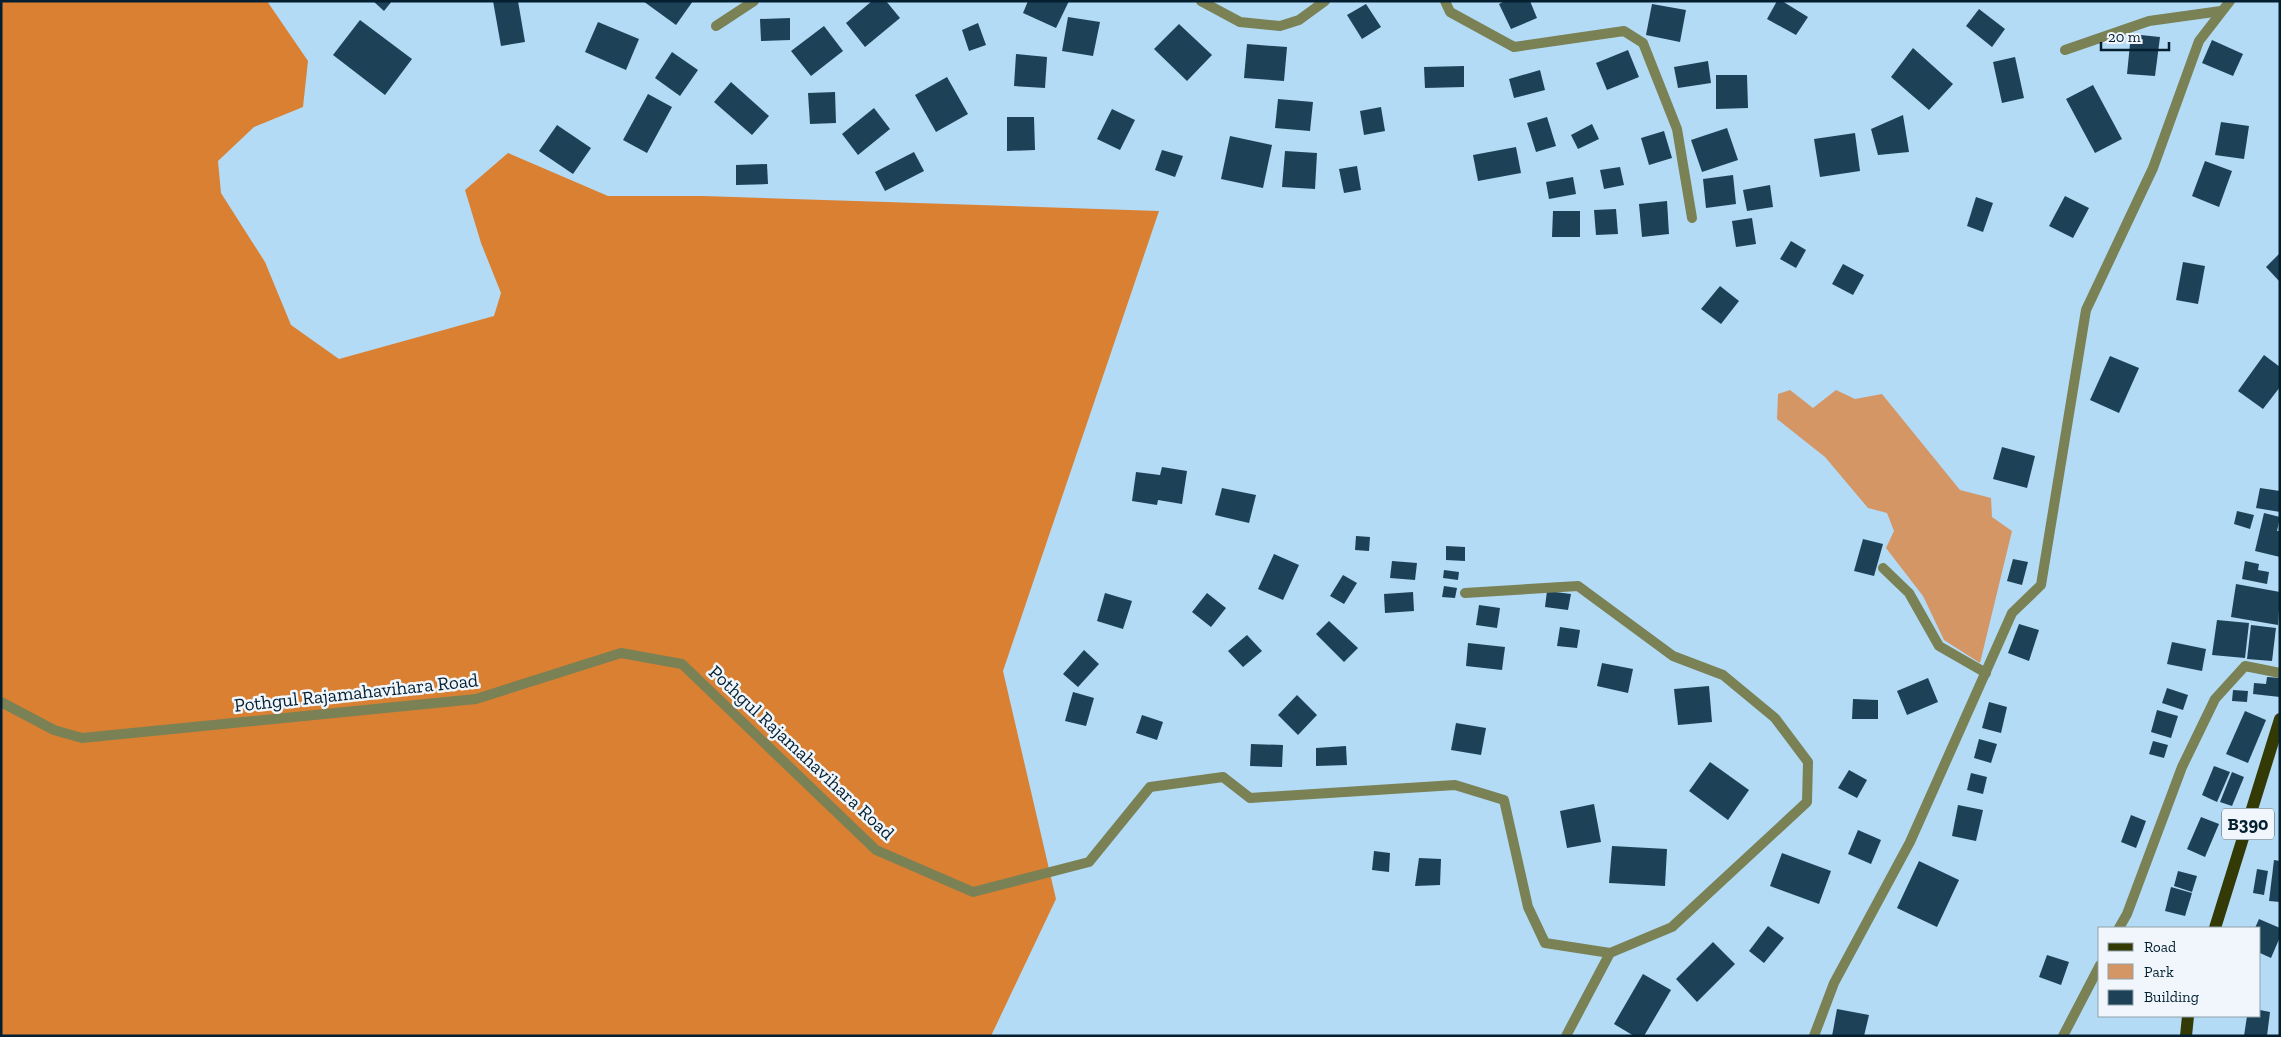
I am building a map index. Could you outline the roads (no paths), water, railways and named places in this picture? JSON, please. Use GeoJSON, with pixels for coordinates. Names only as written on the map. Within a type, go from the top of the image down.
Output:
{"type":"FeatureCollection","features":[{"type":"Feature","properties":{"kind":"main road","name":"B390"},"geometry":{"type":"LineString","coordinates":[[2215,927],[2280,718]]}},
{"type":"Feature","properties":{"kind":"main road"},"geometry":{"type":"LineString","coordinates":[[2186,1036],[2188,1017]]}},
{"type":"Feature","properties":{"kind":"street"},"geometry":{"type":"LineString","coordinates":[[716,26],[754,1]]}},
{"type":"Feature","properties":{"kind":"street"},"geometry":{"type":"LineString","coordinates":[[1201,1],[1240,22],[1280,26],[1300,20],[1325,1]]}},
{"type":"Feature","properties":{"kind":"street"},"geometry":{"type":"LineString","coordinates":[[1445,1],[1450,12],[1514,47],[1624,31],[1642,43],[1677,129],[1692,218]]}},
{"type":"Feature","properties":{"kind":"street"},"geometry":{"type":"LineString","coordinates":[[1814,1036],[1834,982],[1910,842],[2012,613],[2041,585],[2086,310],[2153,168],[2199,41],[2230,1]]}},
{"type":"Feature","properties":{"kind":"street"},"geometry":{"type":"LineString","coordinates":[[2065,50],[2149,22],[2221,11]]}},
{"type":"Feature","properties":{"kind":"street"},"geometry":{"type":"LineString","coordinates":[[1883,568],[1909,593],[1940,646],[1986,673]]}},
{"type":"Feature","properties":{"kind":"street"},"geometry":{"type":"LineString","coordinates":[[1465,593],[1578,586],[1673,656],[1723,675],[1775,718],[1808,762],[1807,802],[1672,926],[1610,953],[1566,1036]]}},
{"type":"Feature","properties":{"kind":"street","name":"Pothgul Rajamahavihara Road"},"geometry":{"type":"LineString","coordinates":[[1,702],[54,730],[82,738],[476,699],[621,653],[682,664],[876,850],[973,892],[1089,862],[1150,787],[1223,777],[1250,798],[1455,785],[1504,800],[1528,907],[1546,943],[1610,953]]}},
{"type":"Feature","properties":{"kind":"street"},"geometry":{"type":"LineString","coordinates":[[2120,927],[2127,914],[2182,767],[2215,699],[2245,666],[2280,673]]}},
{"type":"Feature","properties":{"kind":"street"},"geometry":{"type":"LineString","coordinates":[[2063,1036],[2098,969]]}}]}
